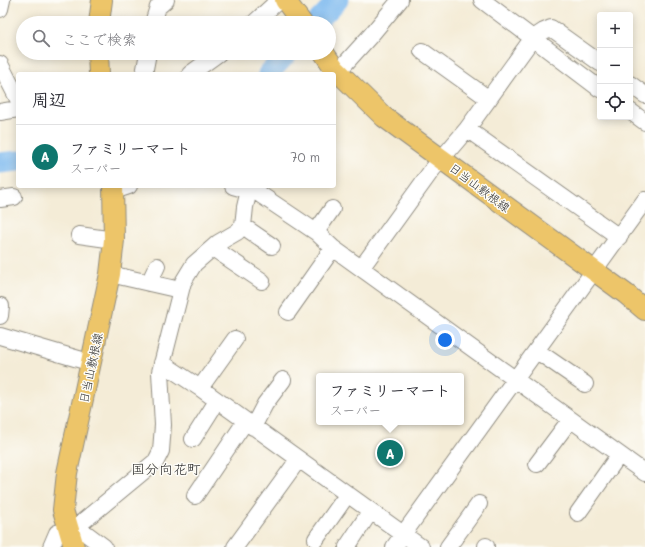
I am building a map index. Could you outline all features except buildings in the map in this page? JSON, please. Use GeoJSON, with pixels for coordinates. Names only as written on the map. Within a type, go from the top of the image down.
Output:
{"type":"FeatureCollection","features":[{"type":"Feature","properties":{"kind":"main road"},"geometry":{"type":"LineString","coordinates":[[100,16],[102,0]]}},
{"type":"Feature","properties":{"kind":"main road"},"geometry":{"type":"LineString","coordinates":[[286,0],[297,16]]}},
{"type":"Feature","properties":{"kind":"main road"},"geometry":{"type":"LineString","coordinates":[[98,60],[99,72]]}},
{"type":"Feature","properties":{"kind":"main road","name":"日当山敷根線"},"geometry":{"type":"LineString","coordinates":[[333,67],[384,117],[592,271],[626,294],[645,310]]}},
{"type":"Feature","properties":{"kind":"main road","name":"日当山敷根線"},"geometry":{"type":"LineString","coordinates":[[74,547],[63,510],[67,474],[110,274],[114,240],[117,188]]}},
{"type":"Feature","properties":{"kind":"street"},"geometry":{"type":"LineString","coordinates":[[0,8],[2,0]]}},
{"type":"Feature","properties":{"kind":"street"},"geometry":{"type":"LineString","coordinates":[[155,16],[158,8],[166,0]]}},
{"type":"Feature","properties":{"kind":"street"},"geometry":{"type":"LineString","coordinates":[[262,16],[279,0]]}},
{"type":"Feature","properties":{"kind":"street"},"geometry":{"type":"LineString","coordinates":[[482,0],[597,87]]}},
{"type":"Feature","properties":{"kind":"street"},"geometry":{"type":"LineString","coordinates":[[333,67],[402,2]]}},
{"type":"Feature","properties":{"kind":"street"},"geometry":{"type":"LineString","coordinates":[[362,267],[432,170],[467,130],[532,39],[551,28],[597,61]]}},
{"type":"Feature","properties":{"kind":"street"},"geometry":{"type":"LineString","coordinates":[[422,51],[489,99]]}},
{"type":"Feature","properties":{"kind":"street"},"geometry":{"type":"LineString","coordinates":[[144,72],[147,60]]}},
{"type":"Feature","properties":{"kind":"street"},"geometry":{"type":"LineString","coordinates":[[193,72],[209,60]]}},
{"type":"Feature","properties":{"kind":"street"},"geometry":{"type":"LineString","coordinates":[[0,64],[16,95]]}},
{"type":"Feature","properties":{"kind":"street"},"geometry":{"type":"LineString","coordinates":[[633,86],[645,95]]}},
{"type":"Feature","properties":{"kind":"street"},"geometry":{"type":"LineString","coordinates":[[0,112],[16,109]]}},
{"type":"Feature","properties":{"kind":"street"},"geometry":{"type":"LineString","coordinates":[[633,113],[645,122]]}},
{"type":"Feature","properties":{"kind":"street"},"geometry":{"type":"LineString","coordinates":[[467,130],[619,236]]}},
{"type":"Feature","properties":{"kind":"street"},"geometry":{"type":"LineString","coordinates":[[241,188],[258,193],[316,232],[333,248],[362,267],[515,380],[645,473]]}},
{"type":"Feature","properties":{"kind":"street"},"geometry":{"type":"LineString","coordinates":[[51,547],[57,533],[68,528],[75,528],[156,461],[159,456],[163,425],[160,378],[162,363],[180,290],[190,269],[221,241],[237,232],[243,226],[249,190]]}},
{"type":"Feature","properties":{"kind":"street"},"geometry":{"type":"LineString","coordinates":[[398,541],[536,351],[592,271],[645,200]]}},
{"type":"Feature","properties":{"kind":"street"},"geometry":{"type":"LineString","coordinates":[[316,232],[332,209]]}},
{"type":"Feature","properties":{"kind":"street"},"geometry":{"type":"LineString","coordinates":[[243,226],[272,246]]}},
{"type":"Feature","properties":{"kind":"street"},"geometry":{"type":"LineString","coordinates":[[79,235],[114,240]]}},
{"type":"Feature","properties":{"kind":"street"},"geometry":{"type":"LineString","coordinates":[[213,248],[262,281]]}},
{"type":"Feature","properties":{"kind":"street"},"geometry":{"type":"LineString","coordinates":[[288,312],[333,248]]}},
{"type":"Feature","properties":{"kind":"street"},"geometry":{"type":"LineString","coordinates":[[150,283],[157,266]]}},
{"type":"Feature","properties":{"kind":"street"},"geometry":{"type":"LineString","coordinates":[[110,274],[180,290]]}},
{"type":"Feature","properties":{"kind":"street"},"geometry":{"type":"LineString","coordinates":[[0,336],[92,363]]}},
{"type":"Feature","properties":{"kind":"street"},"geometry":{"type":"LineString","coordinates":[[200,388],[235,339]]}},
{"type":"Feature","properties":{"kind":"street"},"geometry":{"type":"LineString","coordinates":[[536,351],[585,384]]}},
{"type":"Feature","properties":{"kind":"street"},"geometry":{"type":"LineString","coordinates":[[162,363],[200,388],[370,512],[398,541],[421,547]]}},
{"type":"Feature","properties":{"kind":"street"},"geometry":{"type":"LineString","coordinates":[[195,496],[283,380]]}},
{"type":"Feature","properties":{"kind":"street"},"geometry":{"type":"LineString","coordinates":[[193,439],[217,401]]}},
{"type":"Feature","properties":{"kind":"street"},"geometry":{"type":"LineString","coordinates":[[537,464],[570,420]]}},
{"type":"Feature","properties":{"kind":"street"},"geometry":{"type":"LineString","coordinates":[[578,513],[620,455]]}},
{"type":"Feature","properties":{"kind":"street"},"geometry":{"type":"LineString","coordinates":[[235,547],[298,460]]}},
{"type":"Feature","properties":{"kind":"street"},"geometry":{"type":"LineString","coordinates":[[316,539],[347,495]]}},
{"type":"Feature","properties":{"kind":"street"},"geometry":{"type":"LineString","coordinates":[[448,547],[479,504]]}},
{"type":"Feature","properties":{"kind":"street"},"geometry":{"type":"LineString","coordinates":[[346,547],[370,512]]}},
{"type":"Feature","properties":{"kind":"street"},"geometry":{"type":"LineString","coordinates":[[68,528],[84,532],[104,547]]}},
{"type":"Feature","properties":{"kind":"waterway"},"geometry":{"type":"LineString","coordinates":[[323,16],[338,0]]}},
{"type":"Feature","properties":{"kind":"waterway"},"geometry":{"type":"LineString","coordinates":[[270,72],[281,60]]}},
{"type":"Feature","properties":{"kind":"waterway"},"geometry":{"type":"LineString","coordinates":[[0,163],[16,161]]}},
{"type":"Feature","properties":{"kind":"place","name":"ファミリーマート"},"geometry":{"type":"Point","coordinates":[390,453]}},
{"type":"Feature","properties":{"kind":"district","name":"国分向花町"},"geometry":{"type":"Point","coordinates":[166,468]}}]}
